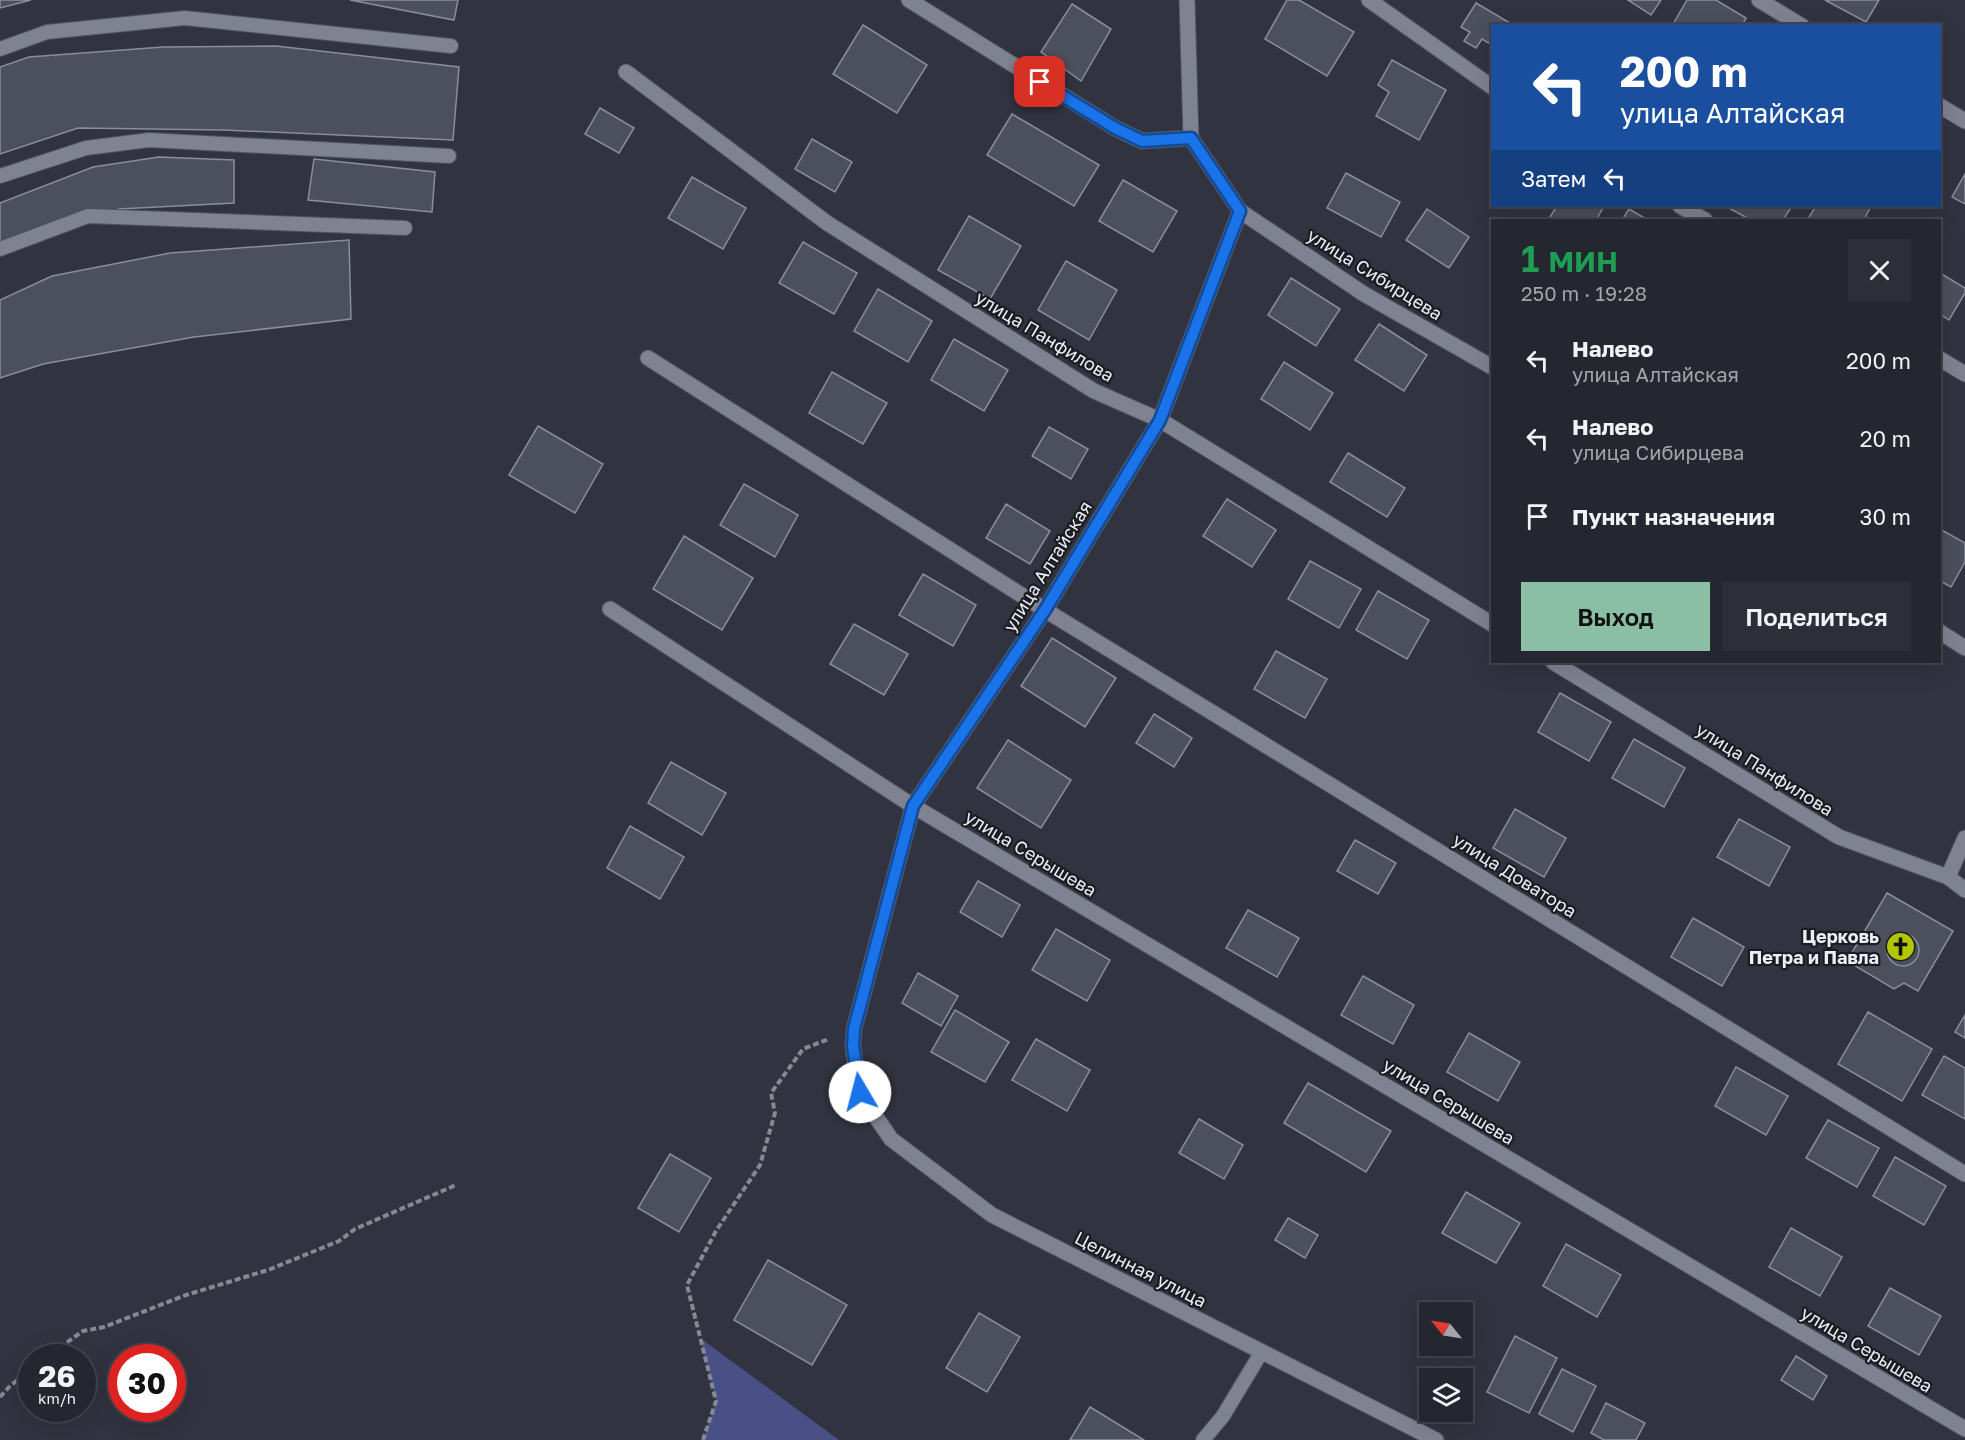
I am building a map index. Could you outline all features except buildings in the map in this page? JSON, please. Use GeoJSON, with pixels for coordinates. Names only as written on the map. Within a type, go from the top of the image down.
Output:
{"type":"FeatureCollection","features":[{"type":"Feature","properties":{"kind":"street"},"geometry":{"type":"LineString","coordinates":[[909,0],[1115,128],[1142,141],[1191,138]]}},
{"type":"Feature","properties":{"kind":"street"},"geometry":{"type":"LineString","coordinates":[[1187,0],[1191,138],[1240,211]]}},
{"type":"Feature","properties":{"kind":"street"},"geometry":{"type":"LineString","coordinates":[[1369,0],[1491,86]]}},
{"type":"Feature","properties":{"kind":"street"},"geometry":{"type":"LineString","coordinates":[[1759,0],[1799,24]]}},
{"type":"Feature","properties":{"kind":"street","name":"улица Панфилова"},"geometry":{"type":"LineString","coordinates":[[626,72],[827,223],[1094,391],[1160,420],[1491,623]]}},
{"type":"Feature","properties":{"kind":"street"},"geometry":{"type":"LineString","coordinates":[[1941,107],[1965,121]]}},
{"type":"Feature","properties":{"kind":"street"},"geometry":{"type":"LineString","coordinates":[[1682,207],[1703,219]]}},
{"type":"Feature","properties":{"kind":"street","name":"улица Алтайская"},"geometry":{"type":"LineString","coordinates":[[860,1092],[853,1046],[854,1029],[913,806],[1045,610],[1160,420],[1240,211]]}},
{"type":"Feature","properties":{"kind":"street","name":"улица Сибирцева"},"geometry":{"type":"LineString","coordinates":[[1240,211],[1364,294],[1491,366]]}},
{"type":"Feature","properties":{"kind":"street","name":"улица Доватора"},"geometry":{"type":"LineString","coordinates":[[648,358],[1045,610],[1965,1174]]}},
{"type":"Feature","properties":{"kind":"street"},"geometry":{"type":"LineString","coordinates":[[1941,360],[1965,374]]}},
{"type":"Feature","properties":{"kind":"street","name":"улица Серышева"},"geometry":{"type":"LineString","coordinates":[[610,609],[913,806],[1965,1429]]}},
{"type":"Feature","properties":{"kind":"street"},"geometry":{"type":"LineString","coordinates":[[1941,633],[1965,648]]}},
{"type":"Feature","properties":{"kind":"street","name":"улица Панфилова"},"geometry":{"type":"LineString","coordinates":[[1555,663],[1839,837],[1948,877],[1965,890]]}},
{"type":"Feature","properties":{"kind":"street"},"geometry":{"type":"LineString","coordinates":[[1948,877],[1965,838]]}},
{"type":"Feature","properties":{"kind":"street","name":"Целинная улица"},"geometry":{"type":"LineString","coordinates":[[860,1092],[891,1139],[992,1215],[1436,1440]]}},
{"type":"Feature","properties":{"kind":"lane"},"geometry":{"type":"LineString","coordinates":[[0,49],[47,32],[185,18],[451,46]]}},
{"type":"Feature","properties":{"kind":"lane"},"geometry":{"type":"LineString","coordinates":[[0,176],[86,148],[148,140],[449,156]]}},
{"type":"Feature","properties":{"kind":"lane"},"geometry":{"type":"LineString","coordinates":[[0,249],[88,216],[405,228]]}},
{"type":"Feature","properties":{"kind":"lane"},"geometry":{"type":"LineString","coordinates":[[1203,1440],[1223,1416],[1262,1353]]}},
{"type":"Feature","properties":{"kind":"path"},"geometry":{"type":"LineString","coordinates":[[703,1440],[716,1401],[687,1286],[716,1231],[760,1165],[775,1113],[771,1093],[803,1049],[854,1029]]}},
{"type":"Feature","properties":{"kind":"path"},"geometry":{"type":"LineString","coordinates":[[65,1344],[83,1331],[104,1327],[186,1295],[268,1270],[339,1241],[356,1229],[456,1185]]}},
{"type":"Feature","properties":{"kind":"path"},"geometry":{"type":"LineString","coordinates":[[0,1397],[18,1380]]}},
{"type":"Feature","properties":{"kind":"shaded area"},"geometry":{"type":"Polygon","coordinates":[[[700,1338],[839,1440],[703,1440],[716,1401],[700,1338]]]}},
{"type":"Feature","properties":{"kind":"place","name":"Церковь Петра и Павла"},"geometry":{"type":"Point","coordinates":[1900,946]}},
{"type":"Feature","properties":{"kind":"route"},"geometry":{"type":"LineString","coordinates":[[860,1092],[853,1046],[854,1029],[913,806],[1045,610],[1160,420],[1240,211],[1191,138],[1142,141],[1115,128],[1040,82]]}}]}
